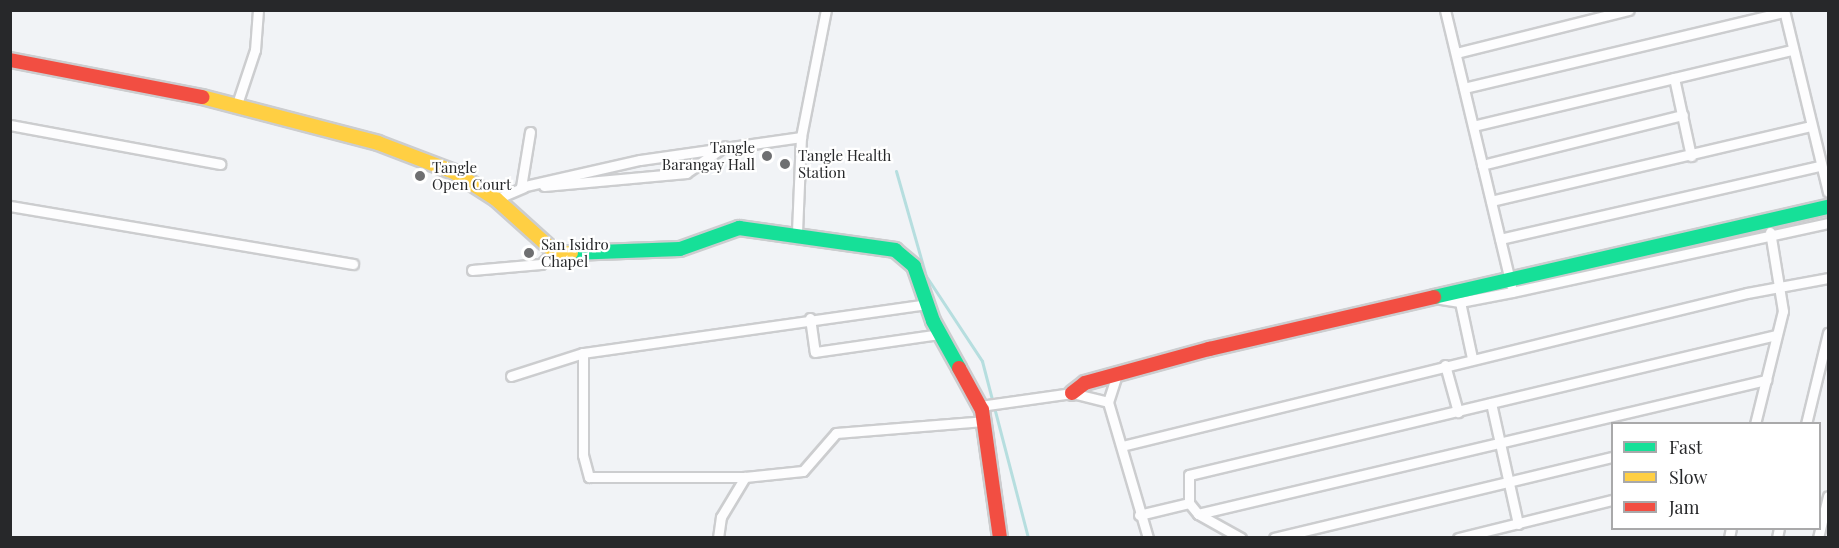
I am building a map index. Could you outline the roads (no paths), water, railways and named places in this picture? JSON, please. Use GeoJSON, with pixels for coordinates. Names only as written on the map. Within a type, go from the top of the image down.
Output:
{"type":"FeatureCollection","features":[{"type":"Feature","properties":{"kind":"street"},"geometry":{"type":"LineString","coordinates":[[237,104],[255,50],[258,10]]}},
{"type":"Feature","properties":{"kind":"street"},"geometry":{"type":"LineString","coordinates":[[797,232],[801,137],[826,10]]}},
{"type":"Feature","properties":{"kind":"street"},"geometry":{"type":"LineString","coordinates":[[1456,53],[1629,10]]}},
{"type":"Feature","properties":{"kind":"street"},"geometry":{"type":"LineString","coordinates":[[1448,11],[1511,286]]}},
{"type":"Feature","properties":{"kind":"street"},"geometry":{"type":"LineString","coordinates":[[1464,88],[1784,11],[1828,192]]}},
{"type":"Feature","properties":{"kind":"street"},"geometry":{"type":"LineString","coordinates":[[1473,126],[1792,50]]}},
{"type":"Feature","properties":{"kind":"street"},"geometry":{"type":"LineString","coordinates":[[10,60],[237,104],[387,147],[454,172],[496,199],[553,253]]}},
{"type":"Feature","properties":{"kind":"street"},"geometry":{"type":"LineString","coordinates":[[1674,78],[1691,156]]}},
{"type":"Feature","properties":{"kind":"street"},"geometry":{"type":"LineString","coordinates":[[1482,165],[1683,115]]}},
{"type":"Feature","properties":{"kind":"street"},"geometry":{"type":"LineString","coordinates":[[10,125],[220,164]]}},
{"type":"Feature","properties":{"kind":"street"},"geometry":{"type":"LineString","coordinates":[[1491,201],[1691,156],[1811,126]]}},
{"type":"Feature","properties":{"kind":"street"},"geometry":{"type":"LineString","coordinates":[[521,187],[530,132]]}},
{"type":"Feature","properties":{"kind":"street"},"geometry":{"type":"LineString","coordinates":[[496,199],[521,187],[726,146],[801,137]]}},
{"type":"Feature","properties":{"kind":"street"},"geometry":{"type":"LineString","coordinates":[[521,187],[686,172],[726,146]]}},
{"type":"Feature","properties":{"kind":"street"},"geometry":{"type":"LineString","coordinates":[[1500,239],[1820,166]]}},
{"type":"Feature","properties":{"kind":"street"},"geometry":{"type":"LineString","coordinates":[[10,206],[353,264]]}},
{"type":"Feature","properties":{"kind":"street"},"geometry":{"type":"LineString","coordinates":[[1432,297],[1460,302],[1511,286],[1766,219],[1828,207]]}},
{"type":"Feature","properties":{"kind":"street"},"geometry":{"type":"LineString","coordinates":[[1754,422],[1783,311],[1766,219]]}},
{"type":"Feature","properties":{"kind":"street"},"geometry":{"type":"LineString","coordinates":[[1072,393],[1085,382],[1432,297],[1511,286],[1828,223]]}},
{"type":"Feature","properties":{"kind":"street"},"geometry":{"type":"LineString","coordinates":[[472,270],[541,264],[553,253],[680,249],[739,228],[797,232],[903,255],[914,266],[940,334],[990,405]]}},
{"type":"Feature","properties":{"kind":"street"},"geometry":{"type":"LineString","coordinates":[[1122,446],[1472,358],[1747,293],[1779,291],[1828,278]]}},
{"type":"Feature","properties":{"kind":"street"},"geometry":{"type":"LineString","coordinates":[[1460,302],[1472,358]]}},
{"type":"Feature","properties":{"kind":"street"},"geometry":{"type":"LineString","coordinates":[[510,376],[583,353],[810,318],[928,304]]}},
{"type":"Feature","properties":{"kind":"street"},"geometry":{"type":"LineString","coordinates":[[810,318],[815,352],[940,334]]}},
{"type":"Feature","properties":{"kind":"street"},"geometry":{"type":"LineString","coordinates":[[1806,422],[1828,333]]}},
{"type":"Feature","properties":{"kind":"street"},"geometry":{"type":"LineString","coordinates":[[1241,537],[1198,514],[1189,503],[1186,481],[1198,470],[1458,412],[1776,335]]}},
{"type":"Feature","properties":{"kind":"street"},"geometry":{"type":"LineString","coordinates":[[583,353],[583,454],[589,477],[745,477],[803,471],[828,440],[848,430],[984,421]]}},
{"type":"Feature","properties":{"kind":"street"},"geometry":{"type":"LineString","coordinates":[[1445,365],[1458,412]]}},
{"type":"Feature","properties":{"kind":"street"},"geometry":{"type":"LineString","coordinates":[[1117,375],[1108,402],[1122,446],[1139,515],[1148,537]]}},
{"type":"Feature","properties":{"kind":"street"},"geometry":{"type":"LineString","coordinates":[[1198,514],[1766,380]]}},
{"type":"Feature","properties":{"kind":"street"},"geometry":{"type":"LineString","coordinates":[[990,405],[1072,393],[1108,402]]}},
{"type":"Feature","properties":{"kind":"street"},"geometry":{"type":"LineString","coordinates":[[1491,403],[1511,481],[1518,524]]}},
{"type":"Feature","properties":{"kind":"street"},"geometry":{"type":"LineString","coordinates":[[990,405],[984,421],[1000,537]]}},
{"type":"Feature","properties":{"kind":"street"},"geometry":{"type":"LineString","coordinates":[[1275,537],[1611,457]]}},
{"type":"Feature","properties":{"kind":"street"},"geometry":{"type":"LineString","coordinates":[[718,537],[721,517],[745,477]]}},
{"type":"Feature","properties":{"kind":"street"},"geometry":{"type":"LineString","coordinates":[[1821,525],[1828,496]]}},
{"type":"Feature","properties":{"kind":"street"},"geometry":{"type":"LineString","coordinates":[[1458,537],[1486,534],[1611,500]]}},
{"type":"Feature","properties":{"kind":"street"},"geometry":{"type":"LineString","coordinates":[[1139,515],[1189,503]]}},
{"type":"Feature","properties":{"kind":"waterway"},"geometry":{"type":"LineString","coordinates":[[896,171],[926,276],[982,361],[1028,538]]}},
{"type":"Feature","properties":{"kind":"place","name":"Tangle Barangay Hall"},"geometry":{"type":"Point","coordinates":[767,156]}},
{"type":"Feature","properties":{"kind":"place","name":"Tangle Health Station"},"geometry":{"type":"Point","coordinates":[785,164]}},
{"type":"Feature","properties":{"kind":"place","name":"Tangle Open Court"},"geometry":{"type":"Point","coordinates":[420,176]}},
{"type":"Feature","properties":{"kind":"place","name":"San Isidro Chapel"},"geometry":{"type":"Point","coordinates":[529,253]}}]}
